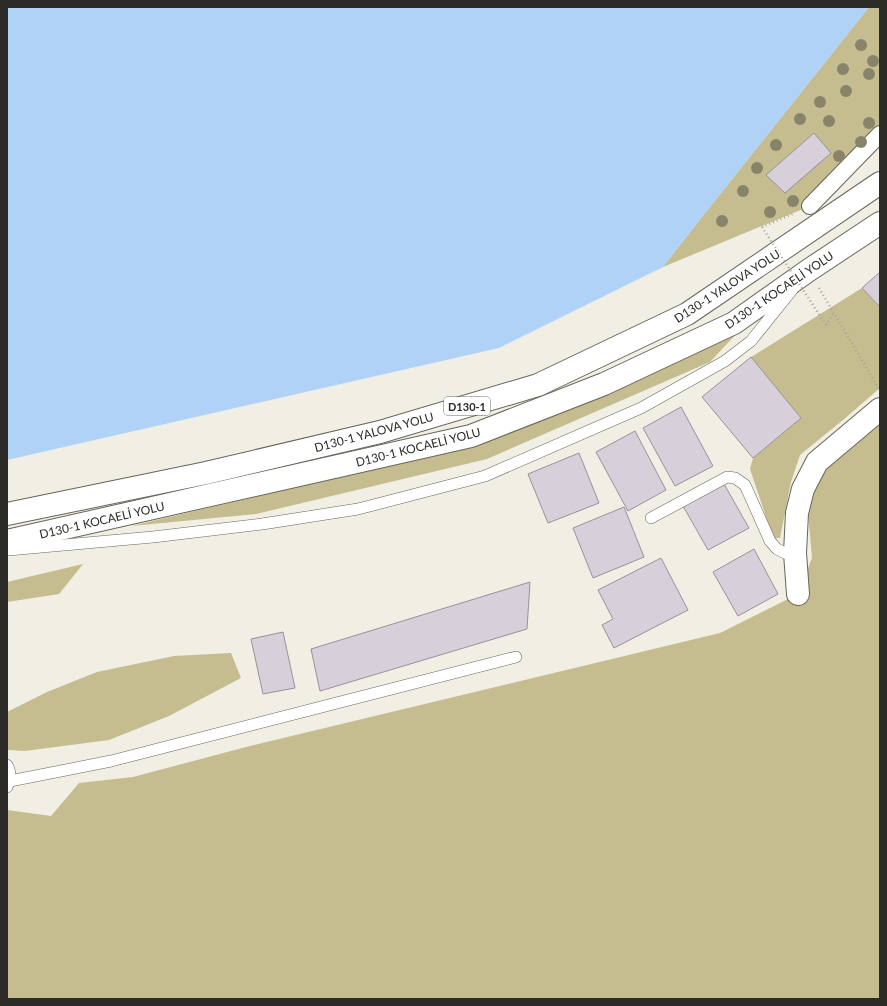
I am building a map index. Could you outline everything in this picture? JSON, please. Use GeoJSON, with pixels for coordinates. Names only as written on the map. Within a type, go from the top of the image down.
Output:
{"type":"FeatureCollection","features":[{"type":"Feature","properties":{"kind":"main road","name":"D130-1 YALOVA YOLU"},"geometry":{"type":"LineString","coordinates":[[7,514],[206,473],[380,432],[538,385],[687,314],[880,183]]}},
{"type":"Feature","properties":{"kind":"main road","name":"D130-1 KOCAELİ YOLU"},"geometry":{"type":"LineString","coordinates":[[7,541],[470,436],[604,384],[734,323],[809,270],[880,223]]}},
{"type":"Feature","properties":{"kind":"main road"},"geometry":{"type":"LineString","coordinates":[[798,594],[795,554],[797,513],[803,489],[817,462],[880,409]]}},
{"type":"Feature","properties":{"kind":"street"},"geometry":{"type":"LineString","coordinates":[[810,206],[880,134]]}},
{"type":"Feature","properties":{"kind":"lane"},"geometry":{"type":"LineString","coordinates":[[7,550],[152,537],[262,524],[358,509],[485,476],[641,408],[725,361],[751,341],[809,270]]}},
{"type":"Feature","properties":{"kind":"lane"},"geometry":{"type":"LineString","coordinates":[[652,518],[727,477],[735,478],[745,485],[770,541],[777,549],[785,553],[795,554]]}},
{"type":"Feature","properties":{"kind":"lane"},"geometry":{"type":"LineString","coordinates":[[7,765],[11,771],[8,784],[111,761],[516,657]]}},
{"type":"Feature","properties":{"kind":"path"},"geometry":{"type":"LineString","coordinates":[[810,206],[762,227],[826,326],[834,313]]}},
{"type":"Feature","properties":{"kind":"path"},"geometry":{"type":"LineString","coordinates":[[809,270],[880,391]]}},
{"type":"Feature","properties":{"kind":"shaded area"},"geometry":{"type":"Polygon","coordinates":[[[869,7],[880,7],[880,134],[810,206],[663,267],[690,232],[869,7]]]}},
{"type":"Feature","properties":{"kind":"shaded area"},"geometry":{"type":"Polygon","coordinates":[[[862,288],[880,307],[880,388],[800,455],[791,482],[780,538],[773,538],[750,469],[753,458],[801,418],[751,357],[862,288]]]}},
{"type":"Feature","properties":{"kind":"shaded area"},"geometry":{"type":"Polygon","coordinates":[[[740,330],[710,362],[487,459],[256,514],[131,526],[480,444],[740,330]]]}},
{"type":"Feature","properties":{"kind":"shaded area"},"geometry":{"type":"Polygon","coordinates":[[[880,423],[880,999],[7,999],[7,810],[51,816],[79,783],[133,777],[246,747],[720,633],[798,594],[812,558],[808,513],[814,492],[827,465],[846,453],[880,423]]]}},
{"type":"Feature","properties":{"kind":"shaded area"},"geometry":{"type":"Polygon","coordinates":[[[83,564],[59,594],[7,602],[7,582],[83,564]]]}},
{"type":"Feature","properties":{"kind":"shaded area"},"geometry":{"type":"Polygon","coordinates":[[[231,653],[241,678],[169,716],[109,740],[25,751],[7,750],[7,712],[47,692],[97,672],[174,656],[231,653]]]}},
{"type":"Feature","properties":{"kind":"water"},"geometry":{"type":"Polygon","coordinates":[[[7,7],[869,7],[663,267],[499,348],[7,460],[7,7]]]}},
{"type":"Feature","properties":{"kind":"building"},"geometry":{"type":"Polygon","coordinates":[[[814,133],[831,153],[785,193],[766,175],[814,133]]]}},
{"type":"Feature","properties":{"kind":"building"},"geometry":{"type":"Polygon","coordinates":[[[880,272],[880,307],[862,288],[880,272]]]}},
{"type":"Feature","properties":{"kind":"building"},"geometry":{"type":"Polygon","coordinates":[[[751,357],[801,418],[753,458],[702,397],[751,357]]]}},
{"type":"Feature","properties":{"kind":"building"},"geometry":{"type":"Polygon","coordinates":[[[681,407],[713,466],[675,486],[643,428],[681,407]]]}},
{"type":"Feature","properties":{"kind":"building"},"geometry":{"type":"Polygon","coordinates":[[[635,431],[666,490],[628,511],[596,452],[635,431]]]}},
{"type":"Feature","properties":{"kind":"building"},"geometry":{"type":"Polygon","coordinates":[[[579,453],[599,503],[548,523],[528,474],[579,453]]]}},
{"type":"Feature","properties":{"kind":"building"},"geometry":{"type":"Polygon","coordinates":[[[724,484],[749,528],[708,550],[683,506],[724,484]]]}},
{"type":"Feature","properties":{"kind":"building"},"geometry":{"type":"Polygon","coordinates":[[[624,507],[644,557],[593,578],[573,528],[624,507]]]}},
{"type":"Feature","properties":{"kind":"building"},"geometry":{"type":"Polygon","coordinates":[[[754,549],[778,594],[738,616],[713,572],[754,549]]]}},
{"type":"Feature","properties":{"kind":"building"},"geometry":{"type":"Polygon","coordinates":[[[661,558],[688,610],[614,648],[602,625],[613,619],[598,590],[661,558]]]}},
{"type":"Feature","properties":{"kind":"building"},"geometry":{"type":"Polygon","coordinates":[[[530,582],[527,629],[320,691],[311,649],[530,582]]]}},
{"type":"Feature","properties":{"kind":"building"},"geometry":{"type":"Polygon","coordinates":[[[283,632],[295,688],[263,694],[251,639],[283,632]]]}}]}
